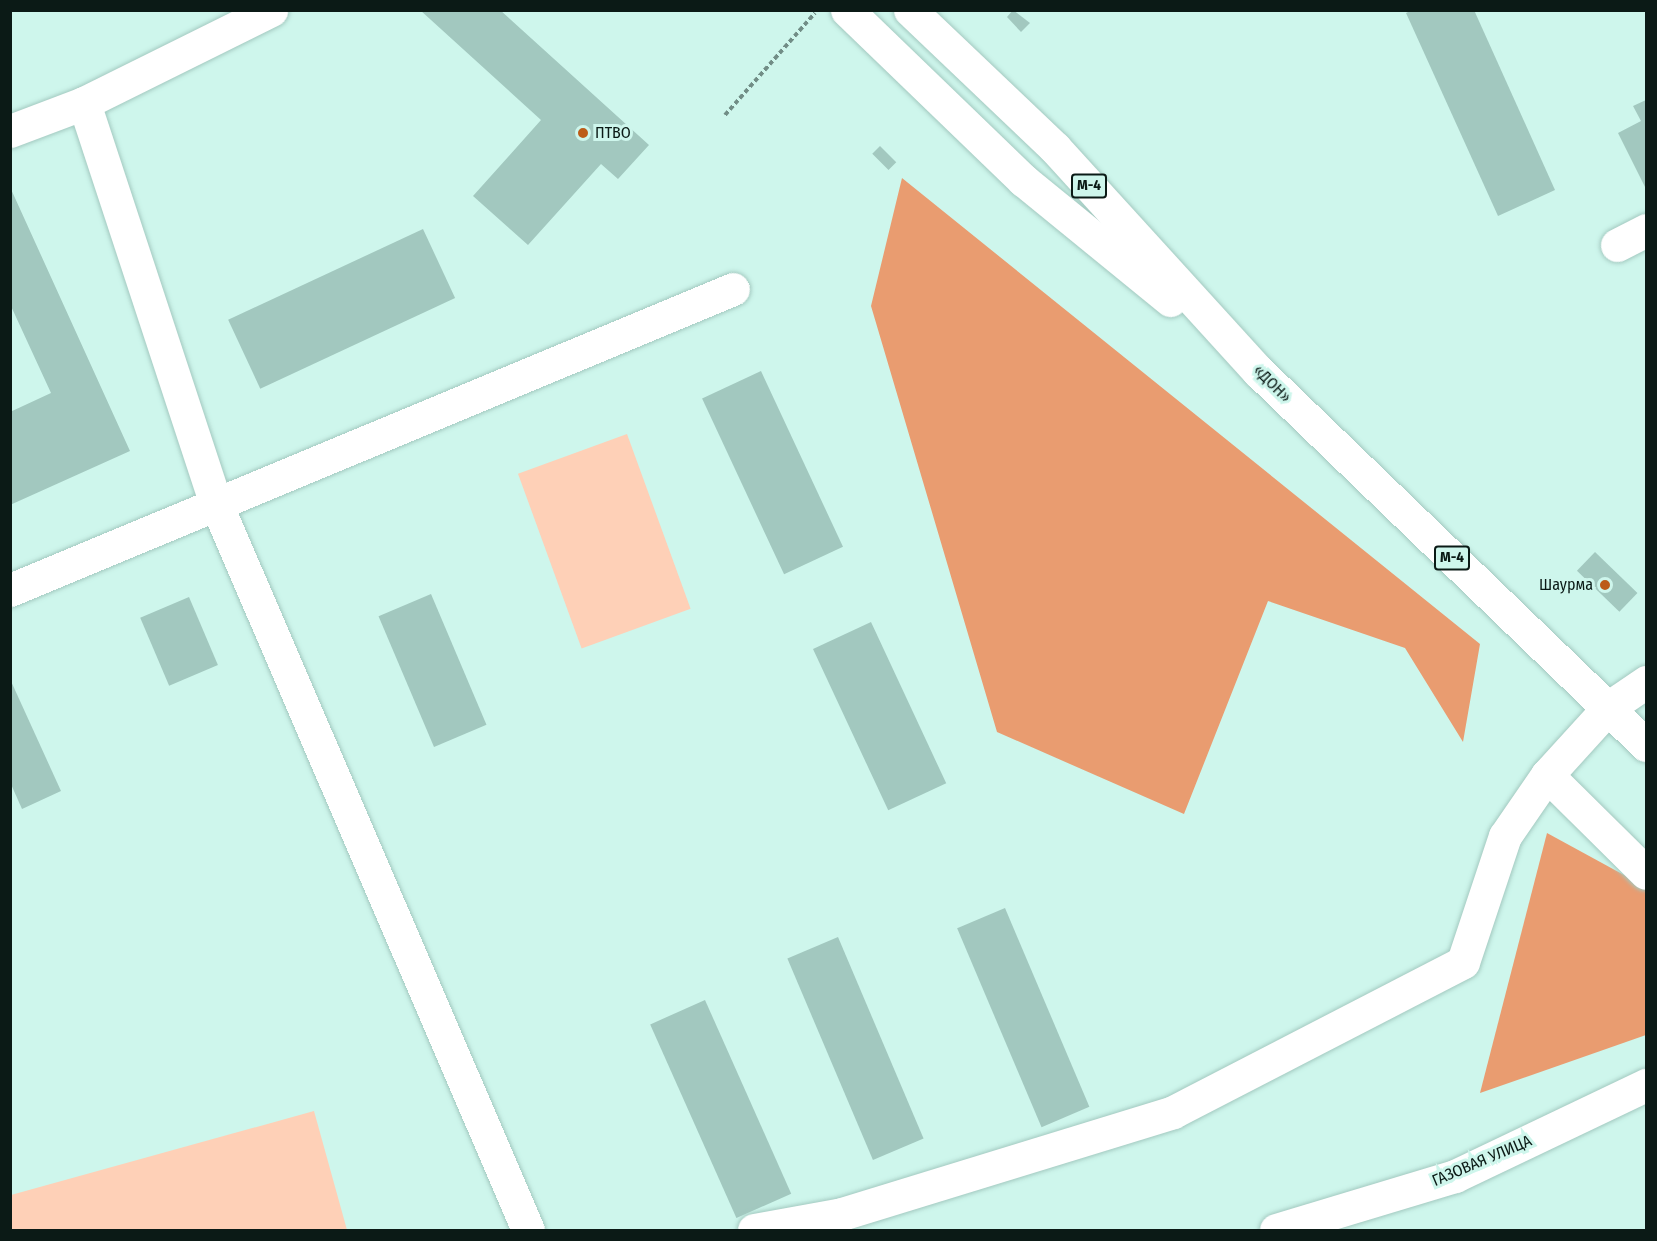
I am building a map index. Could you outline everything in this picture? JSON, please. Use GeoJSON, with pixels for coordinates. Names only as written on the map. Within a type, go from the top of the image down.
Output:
{"type":"FeatureCollection","features":[{"type":"Feature","properties":{"kind":"street"},"geometry":{"type":"LineString","coordinates":[[10,131],[84,103],[271,10]]}},
{"type":"Feature","properties":{"kind":"street"},"geometry":{"type":"LineString","coordinates":[[847,10],[1023,180],[1258,371]]}},
{"type":"Feature","properties":{"kind":"street","name":"«ДОН»"},"geometry":{"type":"LineString","coordinates":[[910,10],[1054,148],[1258,371],[1647,745]]}},
{"type":"Feature","properties":{"kind":"street"},"geometry":{"type":"LineString","coordinates":[[84,103],[215,501],[528,1230]]}},
{"type":"Feature","properties":{"kind":"street"},"geometry":{"type":"LineString","coordinates":[[1617,245],[1647,230]]}},
{"type":"Feature","properties":{"kind":"street"},"geometry":{"type":"LineString","coordinates":[[10,590],[215,501],[733,288]]}},
{"type":"Feature","properties":{"kind":"street"},"geometry":{"type":"LineString","coordinates":[[754,1230],[842,1214],[1173,1112],[1463,962],[1505,836],[1547,775],[1608,708],[1647,682]]}},
{"type":"Feature","properties":{"kind":"street"},"geometry":{"type":"LineString","coordinates":[[1547,775],[1647,873]]}},
{"type":"Feature","properties":{"kind":"street","name":"ГАЗОВАЯ УЛИЦА"},"geometry":{"type":"LineString","coordinates":[[1276,1230],[1455,1176],[1647,1085]]}},
{"type":"Feature","properties":{"kind":"path"},"geometry":{"type":"LineString","coordinates":[[725,115],[790,38],[818,10]]}},
{"type":"Feature","properties":{"kind":"shaded area"},"geometry":{"type":"Polygon","coordinates":[[[902,178],[1480,644],[1463,742],[1405,648],[1268,601],[1184,814],[997,732],[871,306],[902,178]]]}},
{"type":"Feature","properties":{"kind":"shaded area"},"geometry":{"type":"Polygon","coordinates":[[[627,434],[691,609],[582,648],[518,474],[627,434]]]}},
{"type":"Feature","properties":{"kind":"shaded area"},"geometry":{"type":"Polygon","coordinates":[[[1547,833],[1646,887],[1646,1035],[1480,1093],[1547,833]]]}},
{"type":"Feature","properties":{"kind":"shaded area"},"geometry":{"type":"Polygon","coordinates":[[[314,1111],[347,1230],[12,1230],[11,1195],[314,1111]]]}},
{"type":"Feature","properties":{"kind":"building","name":"ПТВО"},"geometry":{"type":"Polygon","coordinates":[[[420,10],[500,10],[649,145],[618,179],[601,164],[528,245],[473,196],[541,120],[420,10]]]}},
{"type":"Feature","properties":{"kind":"building"},"geometry":{"type":"Polygon","coordinates":[[[1013,10],[1030,23],[1021,32],[1007,17],[1013,10]]]}},
{"type":"Feature","properties":{"kind":"building"},"geometry":{"type":"Polygon","coordinates":[[[1412,10],[1474,10],[1555,190],[1498,216],[1406,13],[1412,10]]]}},
{"type":"Feature","properties":{"kind":"building"},"geometry":{"type":"Polygon","coordinates":[[[1646,100],[1646,189],[1618,133],[1641,121],[1633,106],[1646,100]]]}},
{"type":"Feature","properties":{"kind":"building"},"geometry":{"type":"Polygon","coordinates":[[[880,146],[896,162],[888,170],[872,154],[880,146]]]}},
{"type":"Feature","properties":{"kind":"building"},"geometry":{"type":"Polygon","coordinates":[[[10,187],[130,451],[10,505],[10,412],[51,393],[10,304],[10,187]]]}},
{"type":"Feature","properties":{"kind":"building"},"geometry":{"type":"Polygon","coordinates":[[[423,229],[455,298],[260,389],[228,320],[423,229]]]}},
{"type":"Feature","properties":{"kind":"building"},"geometry":{"type":"Polygon","coordinates":[[[761,371],[843,547],[784,574],[702,398],[761,371]]]}},
{"type":"Feature","properties":{"kind":"building"},"geometry":{"type":"Polygon","coordinates":[[[1595,552],[1637,593],[1619,612],[1577,571],[1595,552]]]}},
{"type":"Feature","properties":{"kind":"building"},"geometry":{"type":"Polygon","coordinates":[[[431,594],[486,725],[434,747],[379,616],[431,594]]]}},
{"type":"Feature","properties":{"kind":"building"},"geometry":{"type":"Polygon","coordinates":[[[189,597],[218,665],[169,686],[140,618],[189,597]]]}},
{"type":"Feature","properties":{"kind":"building"},"geometry":{"type":"Polygon","coordinates":[[[871,622],[946,783],[888,810],[813,649],[871,622]]]}},
{"type":"Feature","properties":{"kind":"building"},"geometry":{"type":"Polygon","coordinates":[[[10,679],[61,791],[22,809],[10,782],[10,679]]]}},
{"type":"Feature","properties":{"kind":"building"},"geometry":{"type":"Polygon","coordinates":[[[1005,908],[1089,1107],[1042,1127],[957,928],[1005,908]]]}},
{"type":"Feature","properties":{"kind":"building"},"geometry":{"type":"Polygon","coordinates":[[[838,937],[924,1139],[873,1160],[787,958],[838,937]]]}},
{"type":"Feature","properties":{"kind":"building"},"geometry":{"type":"Polygon","coordinates":[[[705,1000],[791,1194],[736,1218],[650,1024],[705,1000]]]}},
{"type":"Feature","properties":{"kind":"place","name":"ПТВО"},"geometry":{"type":"Point","coordinates":[583,133]}},
{"type":"Feature","properties":{"kind":"place","name":"Шаурма"},"geometry":{"type":"Point","coordinates":[1605,585]}}]}
